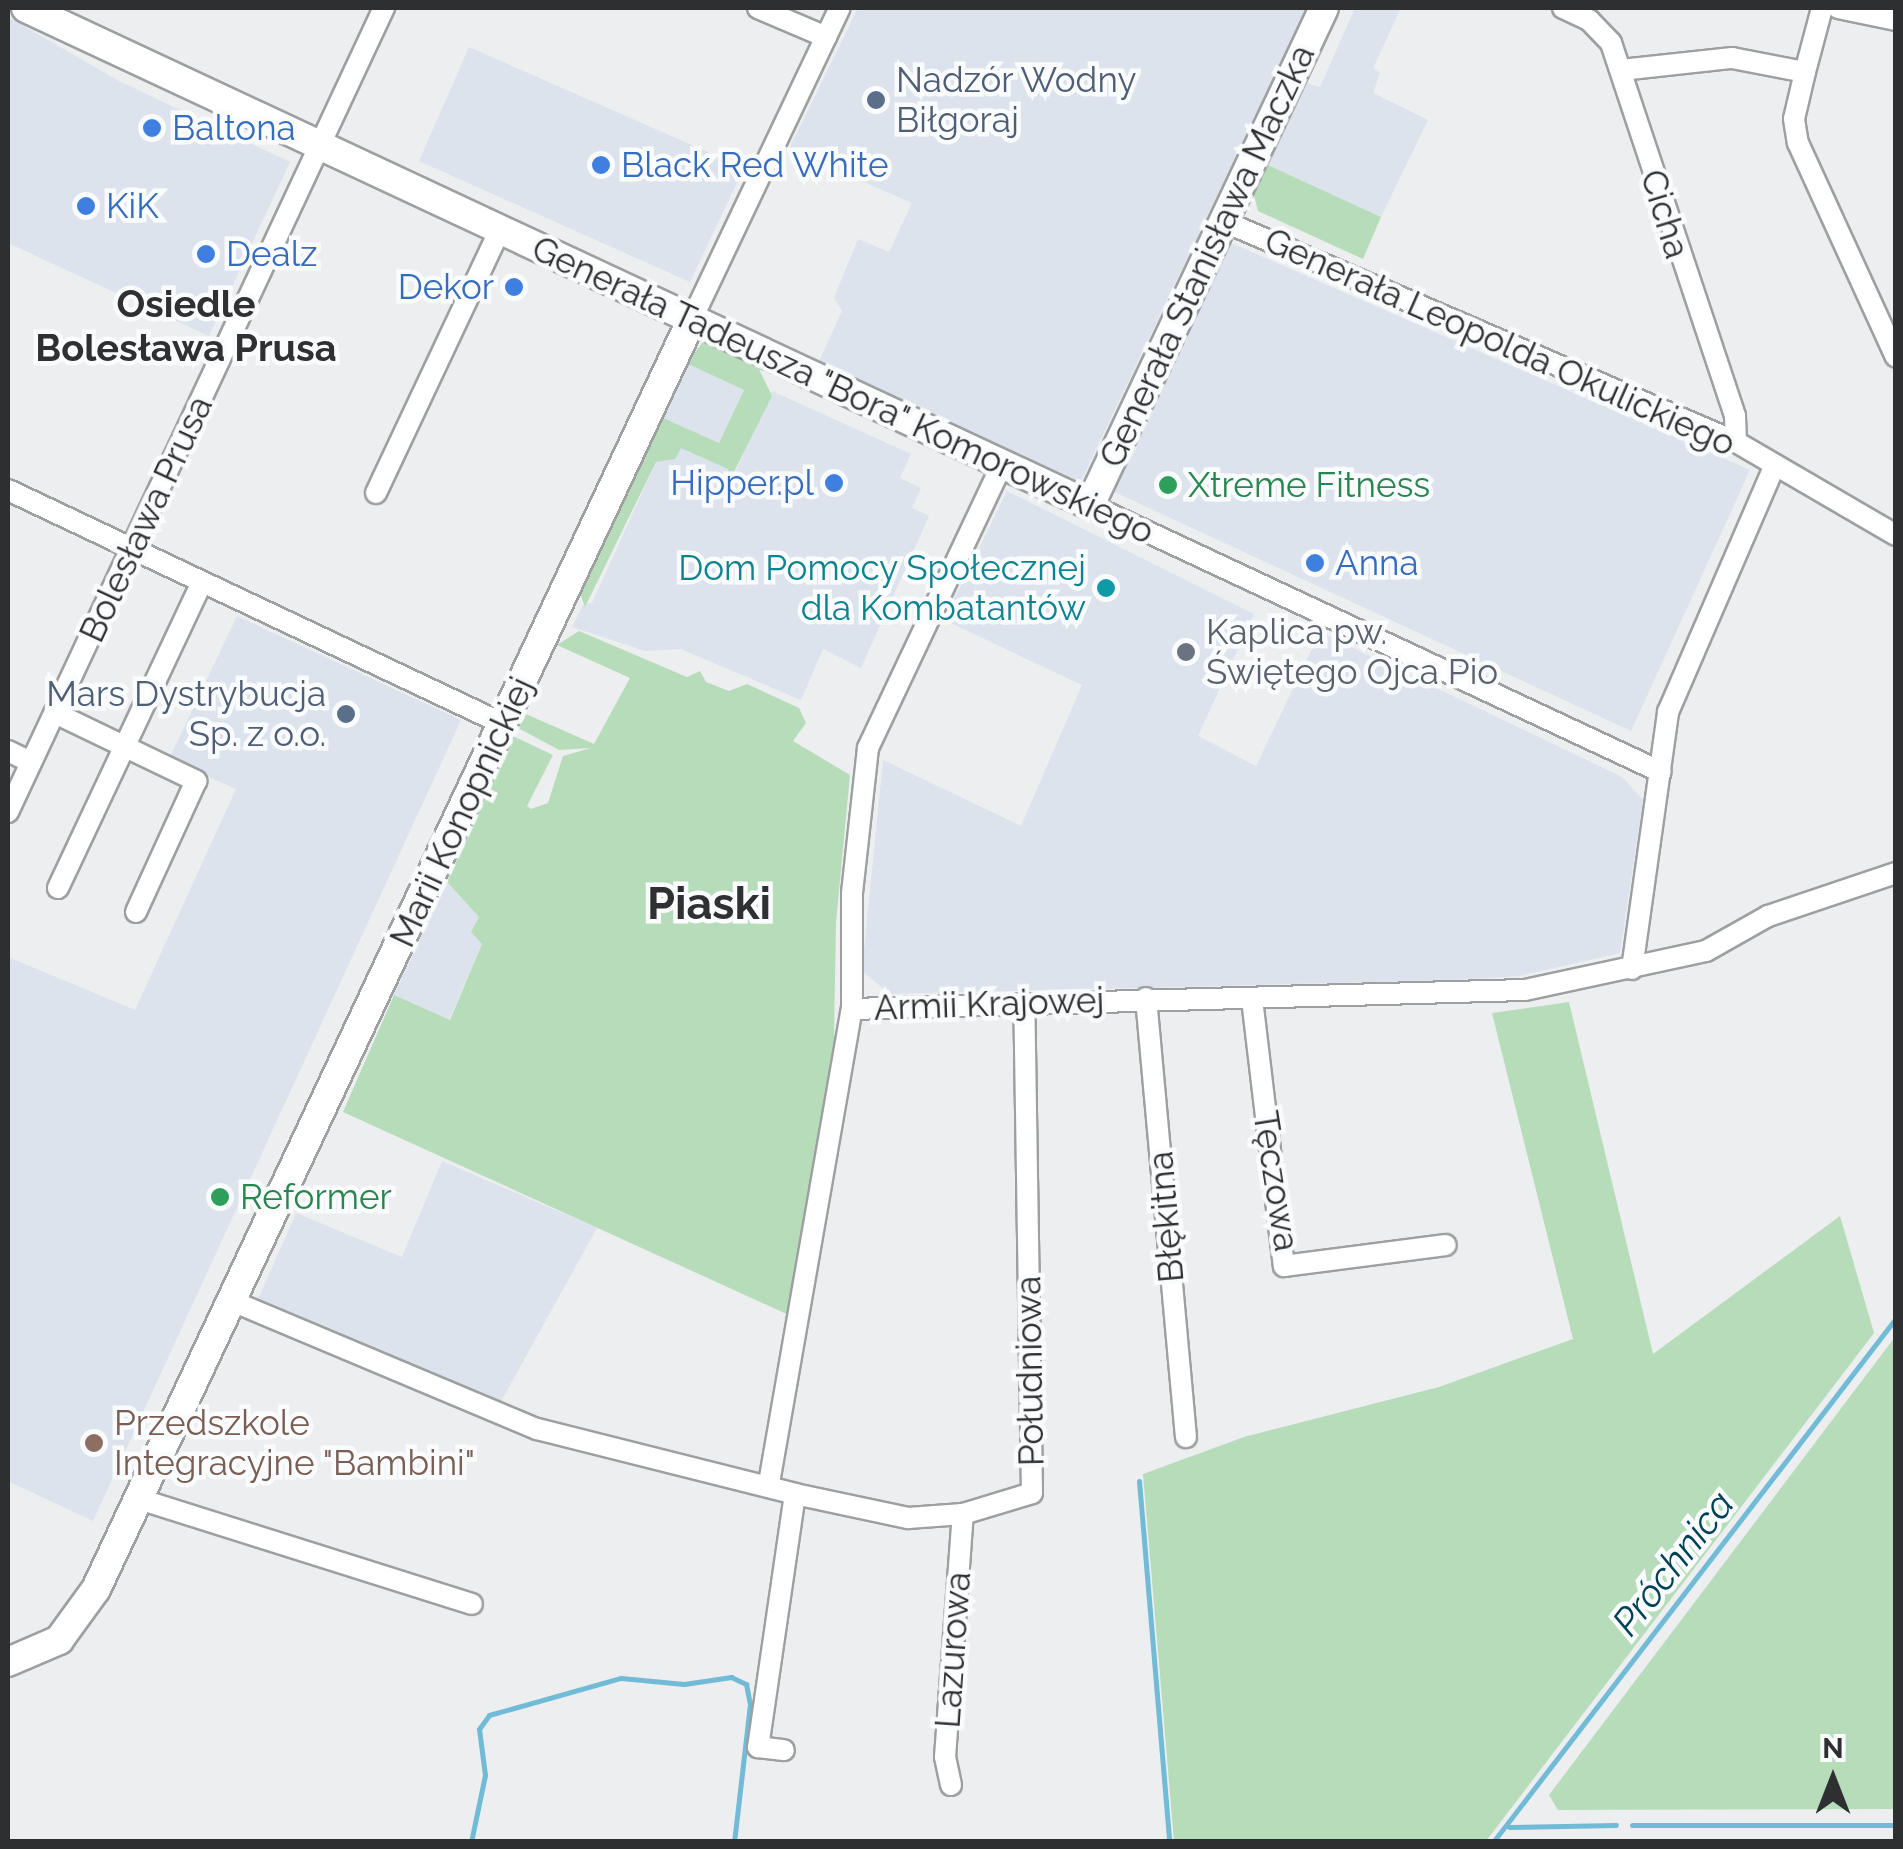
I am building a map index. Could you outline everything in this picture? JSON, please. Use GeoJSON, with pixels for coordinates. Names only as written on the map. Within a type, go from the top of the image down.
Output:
{"type":"FeatureCollection","features":[{"type":"Feature","properties":{"kind":"street","name":"Generała Tadeusza \"Bora\" Komorowskiego"},"geometry":{"type":"LineString","coordinates":[[26,8],[1660,772]]}},
{"type":"Feature","properties":{"kind":"street","name":"Bolesława Prusa"},"geometry":{"type":"LineString","coordinates":[[8,812],[384,8]]}},
{"type":"Feature","properties":{"kind":"street"},"geometry":{"type":"LineString","coordinates":[[758,8],[826,37]]}},
{"type":"Feature","properties":{"kind":"street","name":"Marii Konopnickiej"},"geometry":{"type":"LineString","coordinates":[[8,1662],[58,1640],[82,1615],[840,8]]}},
{"type":"Feature","properties":{"kind":"street","name":"Generała Stanisława Maczka"},"geometry":{"type":"LineString","coordinates":[[1090,505],[1324,8]]}},
{"type":"Feature","properties":{"kind":"street","name":"Cicha"},"geometry":{"type":"LineString","coordinates":[[1562,8],[1607,36],[1622,70],[1735,416],[1736,442]]}},
{"type":"Feature","properties":{"kind":"street"},"geometry":{"type":"LineString","coordinates":[[1822,8],[1794,120],[1798,142],[1896,358]]}},
{"type":"Feature","properties":{"kind":"street"},"geometry":{"type":"LineString","coordinates":[[1838,8],[1896,20]]}},
{"type":"Feature","properties":{"kind":"street"},"geometry":{"type":"LineString","coordinates":[[1622,70],[1732,58],[1805,72]]}},
{"type":"Feature","properties":{"kind":"street","name":"Generała Leopolda Okulickiego"},"geometry":{"type":"LineString","coordinates":[[1224,221],[1736,442],[1896,535]]}},
{"type":"Feature","properties":{"kind":"street"},"geometry":{"type":"LineString","coordinates":[[376,493],[500,229]]}},
{"type":"Feature","properties":{"kind":"street"},"geometry":{"type":"LineString","coordinates":[[852,1009],[850,920],[868,748],[1002,464]]}},
{"type":"Feature","properties":{"kind":"street"},"geometry":{"type":"LineString","coordinates":[[1632,969],[1676,686],[1775,465]]}},
{"type":"Feature","properties":{"kind":"street"},"geometry":{"type":"LineString","coordinates":[[8,490],[503,724]]}},
{"type":"Feature","properties":{"kind":"street"},"geometry":{"type":"LineString","coordinates":[[58,888],[202,582]]}},
{"type":"Feature","properties":{"kind":"street"},"geometry":{"type":"LineString","coordinates":[[68,686],[82,726]]}},
{"type":"Feature","properties":{"kind":"street"},"geometry":{"type":"LineString","coordinates":[[54,713],[196,781],[136,912]]}},
{"type":"Feature","properties":{"kind":"street"},"geometry":{"type":"LineString","coordinates":[[8,751],[30,762]]}},
{"type":"Feature","properties":{"kind":"street","name":"Armii Krajowej"},"geometry":{"type":"LineString","coordinates":[[770,1483],[852,1009],[1146,998],[1503,992],[1706,951],[1768,916],[1896,873]]}},
{"type":"Feature","properties":{"kind":"street","name":"Błękitna"},"geometry":{"type":"LineString","coordinates":[[1146,998],[1186,1437]]}},
{"type":"Feature","properties":{"kind":"street","name":"Tęczowa"},"geometry":{"type":"LineString","coordinates":[[1252,999],[1284,1266],[1446,1245]]}},
{"type":"Feature","properties":{"kind":"street","name":"Południowa"},"geometry":{"type":"LineString","coordinates":[[795,1494],[894,1518],[963,1514],[1032,1493],[1024,1005]]}},
{"type":"Feature","properties":{"kind":"street"},"geometry":{"type":"LineString","coordinates":[[232,1300],[536,1429],[619,1455],[770,1483],[795,1494],[758,1747],[784,1750]]}},
{"type":"Feature","properties":{"kind":"street"},"geometry":{"type":"LineString","coordinates":[[139,1499],[472,1604]]}},
{"type":"Feature","properties":{"kind":"street","name":"Lazurowa"},"geometry":{"type":"LineString","coordinates":[[952,1785],[945,1758],[963,1514]]}},
{"type":"Feature","properties":{"kind":"shaded area"},"geometry":{"type":"Polygon","coordinates":[[[858,8],[1306,8],[1080,483],[819,361],[842,311],[834,298],[858,239],[889,252],[912,203],[789,149],[858,8]]]}},
{"type":"Feature","properties":{"kind":"shaded area"},"geometry":{"type":"Polygon","coordinates":[[[1355,8],[1401,8],[1373,68],[1380,73],[1373,93],[1428,120],[1381,217],[1268,165],[1306,83],[1320,87],[1355,8]]]}},
{"type":"Feature","properties":{"kind":"shaded area"},"geometry":{"type":"Polygon","coordinates":[[[8,17],[119,81],[290,162],[209,336],[8,243],[8,17]]]}},
{"type":"Feature","properties":{"kind":"shaded area"},"geometry":{"type":"Polygon","coordinates":[[[469,47],[744,168],[690,282],[419,161],[469,47]]]}},
{"type":"Feature","properties":{"kind":"shaded area"},"geometry":{"type":"Polygon","coordinates":[[[1229,242],[1750,470],[1631,731],[1110,490],[1229,242]]]}},
{"type":"Feature","properties":{"kind":"shaded area"},"geometry":{"type":"Polygon","coordinates":[[[688,364],[744,390],[720,444],[663,418],[688,364]]]}},
{"type":"Feature","properties":{"kind":"shaded area"},"geometry":{"type":"Polygon","coordinates":[[[772,391],[911,454],[900,478],[921,488],[912,508],[929,516],[861,668],[823,649],[801,700],[681,649],[645,651],[572,627],[583,605],[592,603],[656,462],[675,459],[680,447],[729,469],[724,481],[732,480],[772,391]]]}},
{"type":"Feature","properties":{"kind":"shaded area"},"geometry":{"type":"Polygon","coordinates":[[[1007,491],[1254,614],[1198,736],[1256,766],[1320,632],[1622,777],[1643,800],[1620,953],[1519,976],[1454,980],[890,994],[862,971],[883,760],[1021,826],[1082,685],[944,620],[1007,491]]]}},
{"type":"Feature","properties":{"kind":"shaded area"},"geometry":{"type":"Polygon","coordinates":[[[237,616],[461,720],[93,1521],[8,1481],[8,957],[135,1010],[236,789],[169,759],[237,616]]]}},
{"type":"Feature","properties":{"kind":"shaded area"},"geometry":{"type":"Polygon","coordinates":[[[447,882],[479,917],[482,944],[449,1020],[394,995],[447,882]]]}},
{"type":"Feature","properties":{"kind":"shaded area"},"geometry":{"type":"Polygon","coordinates":[[[442,1161],[597,1228],[499,1405],[256,1304],[296,1213],[402,1257],[442,1161]]]}},
{"type":"Feature","properties":{"kind":"green space"},"geometry":{"type":"Polygon","coordinates":[[[1268,165],[1381,217],[1363,259],[1258,211],[1254,195],[1268,165]]]}},
{"type":"Feature","properties":{"kind":"green space"},"geometry":{"type":"Polygon","coordinates":[[[703,342],[759,369],[772,396],[729,482],[728,469],[681,448],[675,459],[656,462],[585,607],[579,590],[681,372],[663,418],[719,443],[744,390],[688,364],[682,369],[703,342]]]}},
{"type":"Feature","properties":{"kind":"green space"},"geometry":{"type":"Polygon","coordinates":[[[579,631],[687,677],[700,671],[706,682],[729,691],[747,684],[799,708],[806,723],[793,741],[850,775],[836,922],[834,1035],[839,1037],[791,1316],[343,1112],[394,995],[450,1020],[482,944],[471,932],[479,917],[447,882],[513,736],[553,755],[527,806],[531,809],[548,803],[563,756],[591,748],[559,750],[518,728],[526,714],[594,744],[630,678],[557,645],[579,631]]]}},
{"type":"Feature","properties":{"kind":"green space"},"geometry":{"type":"Polygon","coordinates":[[[1569,1002],[1653,1354],[1840,1216],[1874,1333],[1486,1841],[1174,1841],[1143,1474],[1244,1437],[1439,1387],[1573,1339],[1492,1013],[1569,1002]]]}},
{"type":"Feature","properties":{"kind":"green space"},"geometry":{"type":"Polygon","coordinates":[[[1895,1337],[1895,1809],[1558,1810],[1549,1795],[1895,1337]]]}},
{"type":"Feature","properties":{"kind":"waterway","name":"Próchnica"},"geometry":{"type":"LineString","coordinates":[[1493,1842],[1896,1318]]}},
{"type":"Feature","properties":{"kind":"waterway"},"geometry":{"type":"LineString","coordinates":[[1139,1481],[1169,1842]]}},
{"type":"Feature","properties":{"kind":"waterway","name":"Próchnica"},"geometry":{"type":"LineString","coordinates":[[471,1842],[485,1775],[479,1729],[489,1715],[621,1678],[684,1684],[731,1677],[746,1684],[750,1704],[734,1842]]}},
{"type":"Feature","properties":{"kind":"waterway"},"geometry":{"type":"LineString","coordinates":[[1509,1827],[1616,1825]]}},
{"type":"Feature","properties":{"kind":"waterway"},"geometry":{"type":"LineString","coordinates":[[1632,1825],[1896,1825]]}},
{"type":"Feature","properties":{"kind":"place","name":"Nadzór Wodny Biłgoraj"},"geometry":{"type":"Point","coordinates":[876,100]}},
{"type":"Feature","properties":{"kind":"place","name":"Baltona"},"geometry":{"type":"Point","coordinates":[152,128]}},
{"type":"Feature","properties":{"kind":"place","name":"Black Red White"},"geometry":{"type":"Point","coordinates":[601,165]}},
{"type":"Feature","properties":{"kind":"place","name":"KiK"},"geometry":{"type":"Point","coordinates":[86,206]}},
{"type":"Feature","properties":{"kind":"place","name":"Dealz"},"geometry":{"type":"Point","coordinates":[206,254]}},
{"type":"Feature","properties":{"kind":"place","name":"Dekor"},"geometry":{"type":"Point","coordinates":[514,287]}},
{"type":"Feature","properties":{"kind":"place","name":"Hipper.pl"},"geometry":{"type":"Point","coordinates":[834,483]}},
{"type":"Feature","properties":{"kind":"place","name":"Xtreme Fitness"},"geometry":{"type":"Point","coordinates":[1168,485]}},
{"type":"Feature","properties":{"kind":"place","name":"Anna"},"geometry":{"type":"Point","coordinates":[1315,563]}},
{"type":"Feature","properties":{"kind":"place","name":"Dom Pomocy Społecznej dla Kombatantów"},"geometry":{"type":"Point","coordinates":[1106,588]}},
{"type":"Feature","properties":{"kind":"place","name":"Kaplica pw. Świętego Ojca Pio"},"geometry":{"type":"Point","coordinates":[1186,652]}},
{"type":"Feature","properties":{"kind":"place","name":"Mars Dystrybucja Sp. z o.o."},"geometry":{"type":"Point","coordinates":[346,714]}},
{"type":"Feature","properties":{"kind":"place","name":"Reformer"},"geometry":{"type":"Point","coordinates":[220,1197]}},
{"type":"Feature","properties":{"kind":"place","name":"Przedszkole Integracyjne \"Bambini\""},"geometry":{"type":"Point","coordinates":[94,1443]}},
{"type":"Feature","properties":{"kind":"district","name":"Osiedle Bolesława Prusa"},"geometry":{"type":"Point","coordinates":[186,326]}},
{"type":"Feature","properties":{"kind":"district","name":"Piaski"},"geometry":{"type":"Point","coordinates":[709,904]}}]}
